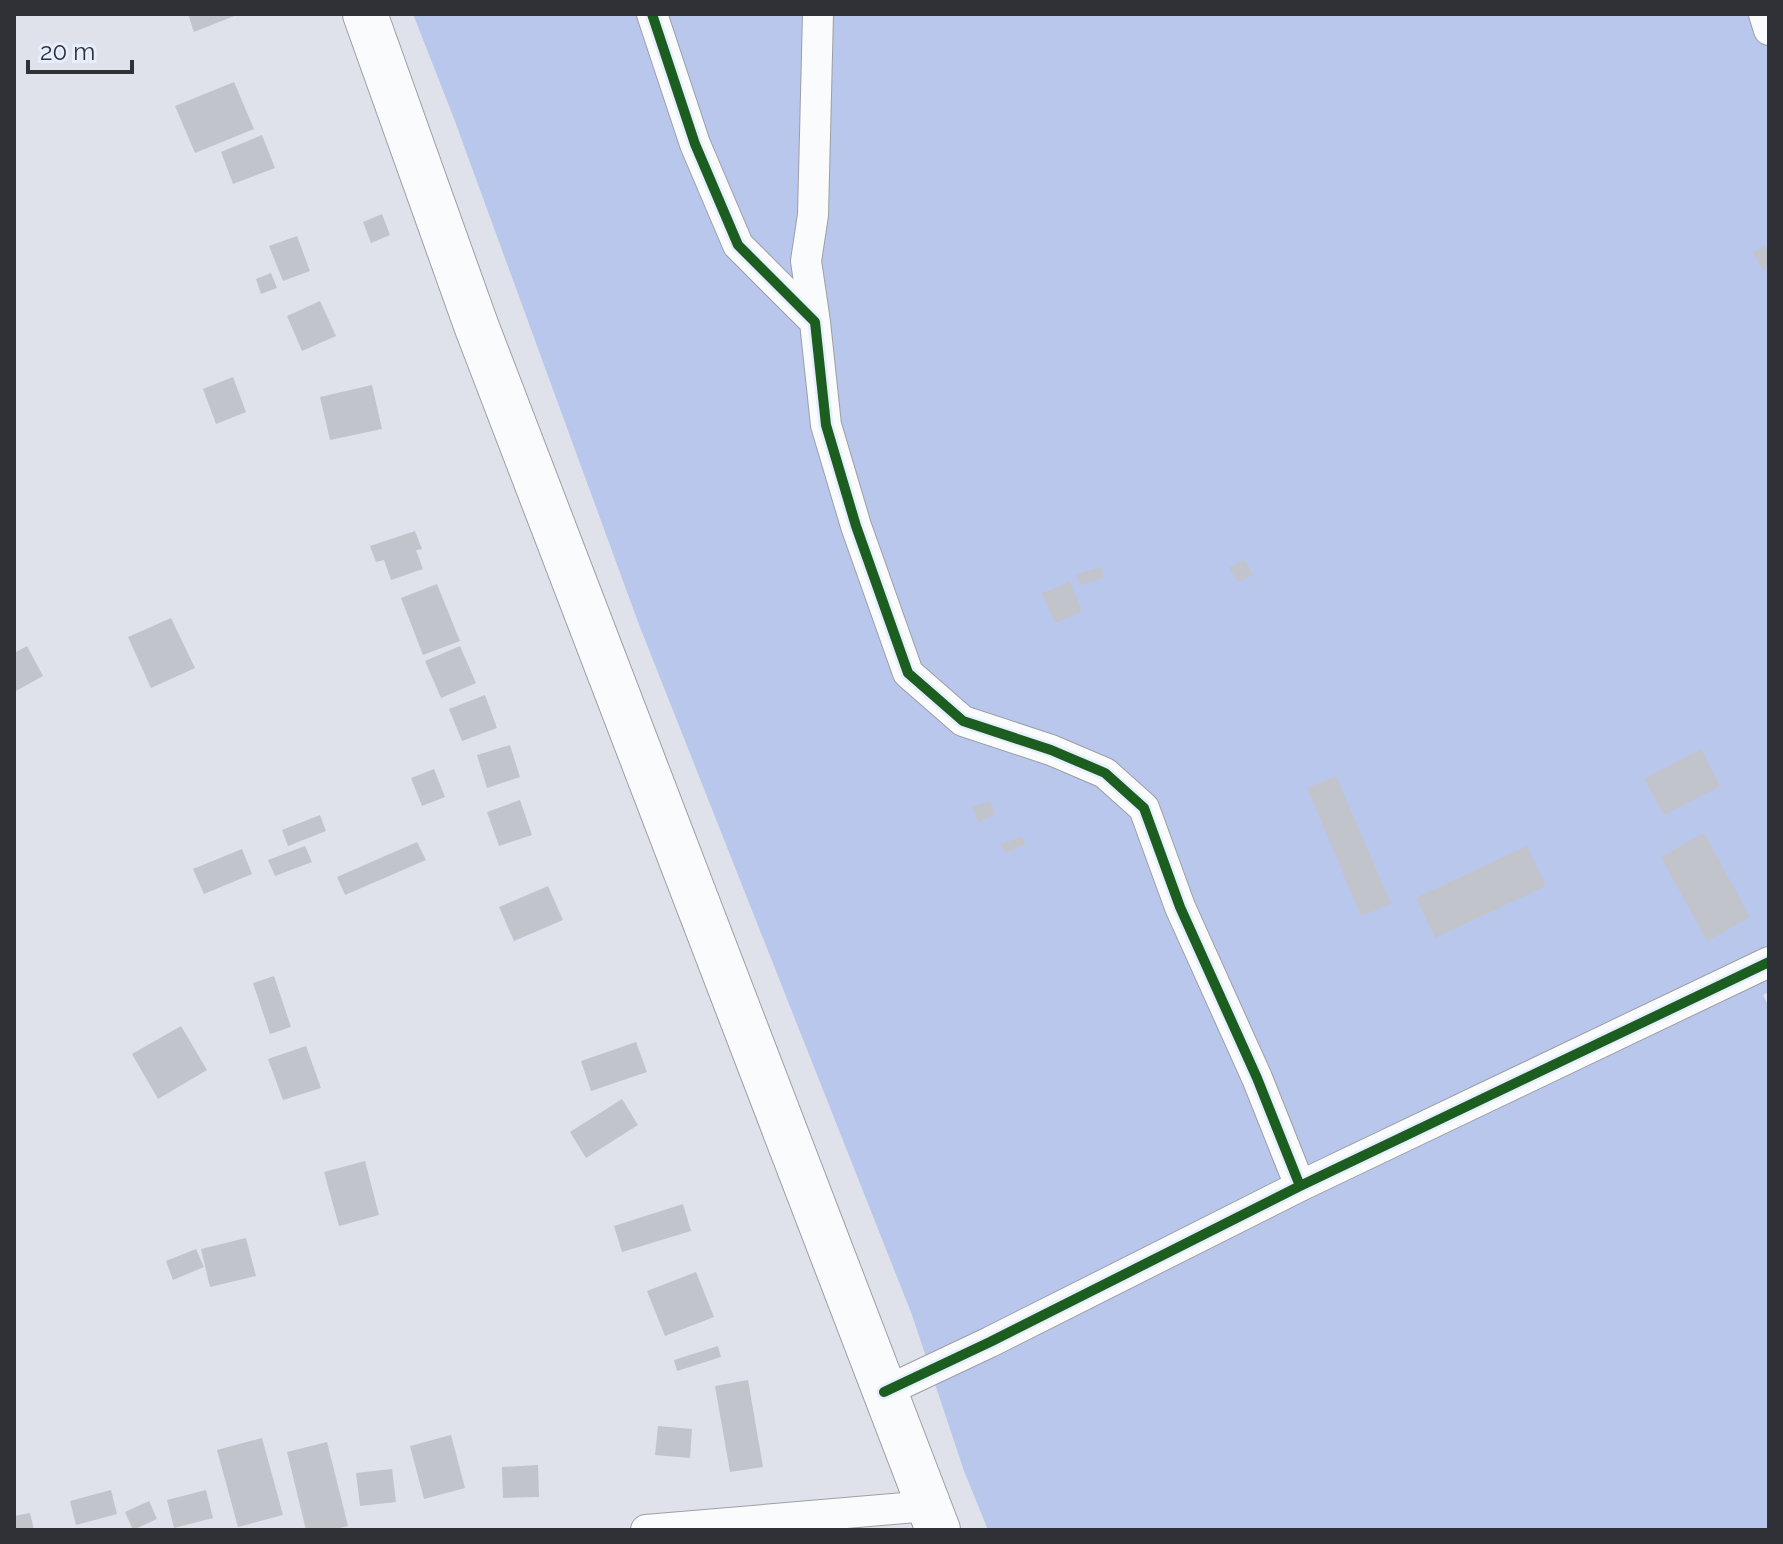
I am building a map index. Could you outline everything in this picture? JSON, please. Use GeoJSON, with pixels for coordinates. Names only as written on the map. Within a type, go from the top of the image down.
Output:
{"type":"FeatureCollection","features":[{"type":"Feature","properties":{"kind":"main road"},"geometry":{"type":"LineString","coordinates":[[365,14],[476,325],[933,1518]]}},
{"type":"Feature","properties":{"kind":"street"},"geometry":{"type":"LineString","coordinates":[[652,14],[695,144],[738,245],[815,322]]}},
{"type":"Feature","properties":{"kind":"street"},"geometry":{"type":"LineString","coordinates":[[818,14],[813,215],[806,261],[826,425],[856,526],[908,673],[963,721],[1051,750],[1105,773],[1144,808],[1180,907],[1257,1078],[1300,1186]]}},
{"type":"Feature","properties":{"kind":"street"},"geometry":{"type":"LineString","coordinates":[[1764,14],[1769,30]]}},
{"type":"Feature","properties":{"kind":"street"},"geometry":{"type":"LineString","coordinates":[[884,1392],[1300,1186],[1769,962]]}},
{"type":"Feature","properties":{"kind":"street"},"geometry":{"type":"LineString","coordinates":[[646,1530],[933,1518]]}},
{"type":"Feature","properties":{"kind":"shaded area"},"geometry":{"type":"Polygon","coordinates":[[[413,14],[1769,14],[1769,992],[1763,995],[1769,1007],[1769,1530],[988,1530],[964,1471],[912,1315],[638,622],[413,14]]]}},
{"type":"Feature","properties":{"kind":"building"},"geometry":{"type":"Polygon","coordinates":[[[188,14],[234,14],[234,16],[194,32],[188,14]]]}},
{"type":"Feature","properties":{"kind":"building"},"geometry":{"type":"Polygon","coordinates":[[[234,82],[254,129],[195,153],[175,106],[234,82]]]}},
{"type":"Feature","properties":{"kind":"building"},"geometry":{"type":"Polygon","coordinates":[[[262,135],[275,168],[233,184],[221,152],[262,135]]]}},
{"type":"Feature","properties":{"kind":"building"},"geometry":{"type":"Polygon","coordinates":[[[382,214],[390,235],[371,243],[363,222],[382,214]]]}},
{"type":"Feature","properties":{"kind":"building"},"geometry":{"type":"Polygon","coordinates":[[[297,236],[310,271],[283,281],[269,246],[297,236]]]}},
{"type":"Feature","properties":{"kind":"building"},"geometry":{"type":"Polygon","coordinates":[[[1765,246],[1769,252],[1769,266],[1763,270],[1753,253],[1765,246]]]}},
{"type":"Feature","properties":{"kind":"building"},"geometry":{"type":"Polygon","coordinates":[[[271,273],[277,288],[261,294],[256,279],[271,273]]]}},
{"type":"Feature","properties":{"kind":"building"},"geometry":{"type":"Polygon","coordinates":[[[320,301],[336,336],[302,351],[287,316],[320,301]]]}},
{"type":"Feature","properties":{"kind":"building"},"geometry":{"type":"Polygon","coordinates":[[[233,377],[246,412],[216,424],[203,389],[233,377]]]}},
{"type":"Feature","properties":{"kind":"building"},"geometry":{"type":"Polygon","coordinates":[[[372,385],[382,429],[330,440],[320,397],[372,385]]]}},
{"type":"Feature","properties":{"kind":"building"},"geometry":{"type":"Polygon","coordinates":[[[415,531],[422,549],[416,550],[423,569],[391,580],[384,560],[376,562],[370,546],[415,531]]]}},
{"type":"Feature","properties":{"kind":"building"},"geometry":{"type":"Polygon","coordinates":[[[1244,560],[1253,575],[1238,582],[1229,567],[1244,560]]]}},
{"type":"Feature","properties":{"kind":"building"},"geometry":{"type":"Polygon","coordinates":[[[1101,567],[1104,578],[1080,585],[1076,574],[1101,567]]]}},
{"type":"Feature","properties":{"kind":"building"},"geometry":{"type":"Polygon","coordinates":[[[1070,582],[1082,612],[1055,623],[1042,593],[1070,582]]]}},
{"type":"Feature","properties":{"kind":"building"},"geometry":{"type":"Polygon","coordinates":[[[437,584],[460,641],[423,655],[401,598],[437,584]]]}},
{"type":"Feature","properties":{"kind":"building"},"geometry":{"type":"Polygon","coordinates":[[[171,618],[195,668],[151,688],[128,637],[171,618]]]}},
{"type":"Feature","properties":{"kind":"building"},"geometry":{"type":"Polygon","coordinates":[[[27,646],[43,676],[14,692],[14,653],[27,646]]]}},
{"type":"Feature","properties":{"kind":"building"},"geometry":{"type":"Polygon","coordinates":[[[460,646],[476,683],[441,698],[425,661],[460,646]]]}},
{"type":"Feature","properties":{"kind":"building"},"geometry":{"type":"Polygon","coordinates":[[[485,695],[497,728],[462,741],[449,709],[485,695]]]}},
{"type":"Feature","properties":{"kind":"building"},"geometry":{"type":"Polygon","coordinates":[[[510,745],[520,777],[487,788],[477,755],[510,745]]]}},
{"type":"Feature","properties":{"kind":"building"},"geometry":{"type":"Polygon","coordinates":[[[1701,749],[1720,786],[1664,815],[1644,779],[1701,749]]]}},
{"type":"Feature","properties":{"kind":"building"},"geometry":{"type":"Polygon","coordinates":[[[434,769],[445,797],[422,806],[411,778],[434,769]]]}},
{"type":"Feature","properties":{"kind":"building"},"geometry":{"type":"Polygon","coordinates":[[[1336,776],[1391,904],[1361,916],[1307,788],[1336,776]]]}},
{"type":"Feature","properties":{"kind":"building"},"geometry":{"type":"Polygon","coordinates":[[[520,800],[532,835],[499,846],[487,812],[520,800]]]}},
{"type":"Feature","properties":{"kind":"building"},"geometry":{"type":"Polygon","coordinates":[[[990,801],[995,815],[978,822],[972,807],[990,801]]]}},
{"type":"Feature","properties":{"kind":"building"},"geometry":{"type":"Polygon","coordinates":[[[320,815],[326,831],[288,846],[282,830],[320,815]]]}},
{"type":"Feature","properties":{"kind":"building"},"geometry":{"type":"Polygon","coordinates":[[[1704,833],[1750,917],[1707,941],[1661,857],[1704,833]]]}},
{"type":"Feature","properties":{"kind":"building"},"geometry":{"type":"Polygon","coordinates":[[[1022,836],[1026,844],[1006,853],[1000,845],[1022,836]]]}},
{"type":"Feature","properties":{"kind":"building"},"geometry":{"type":"Polygon","coordinates":[[[417,842],[426,860],[345,895],[337,877],[417,842]]]}},
{"type":"Feature","properties":{"kind":"building"},"geometry":{"type":"Polygon","coordinates":[[[305,846],[312,862],[275,876],[268,860],[305,846]]]}},
{"type":"Feature","properties":{"kind":"building"},"geometry":{"type":"Polygon","coordinates":[[[1527,846],[1546,886],[1435,938],[1416,898],[1527,846]]]}},
{"type":"Feature","properties":{"kind":"building"},"geometry":{"type":"Polygon","coordinates":[[[242,849],[252,874],[204,894],[193,869],[242,849]]]}},
{"type":"Feature","properties":{"kind":"building"},"geometry":{"type":"Polygon","coordinates":[[[548,886],[563,920],[514,941],[499,907],[548,886]]]}},
{"type":"Feature","properties":{"kind":"building"},"geometry":{"type":"Polygon","coordinates":[[[274,976],[291,1027],[270,1034],[253,983],[274,976]]]}},
{"type":"Feature","properties":{"kind":"building"},"geometry":{"type":"Polygon","coordinates":[[[181,1026],[207,1070],[158,1099],[132,1054],[181,1026]]]}},
{"type":"Feature","properties":{"kind":"building"},"geometry":{"type":"Polygon","coordinates":[[[636,1042],[647,1072],[591,1091],[581,1061],[636,1042]]]}},
{"type":"Feature","properties":{"kind":"building"},"geometry":{"type":"Polygon","coordinates":[[[306,1046],[321,1088],[283,1100],[268,1059],[306,1046]]]}},
{"type":"Feature","properties":{"kind":"building"},"geometry":{"type":"Polygon","coordinates":[[[622,1099],[638,1125],[586,1158],[570,1132],[622,1099]]]}},
{"type":"Feature","properties":{"kind":"building"},"geometry":{"type":"Polygon","coordinates":[[[365,1161],[379,1215],[339,1226],[324,1172],[365,1161]]]}},
{"type":"Feature","properties":{"kind":"building"},"geometry":{"type":"Polygon","coordinates":[[[683,1204],[691,1231],[622,1252],[614,1226],[683,1204]]]}},
{"type":"Feature","properties":{"kind":"building"},"geometry":{"type":"Polygon","coordinates":[[[246,1238],[256,1276],[210,1287],[201,1249],[246,1238]]]}},
{"type":"Feature","properties":{"kind":"building"},"geometry":{"type":"Polygon","coordinates":[[[196,1249],[204,1267],[173,1280],[166,1261],[196,1249]]]}},
{"type":"Feature","properties":{"kind":"building"},"geometry":{"type":"Polygon","coordinates":[[[696,1272],[714,1317],[665,1336],[647,1291],[696,1272]]]}},
{"type":"Feature","properties":{"kind":"building"},"geometry":{"type":"Polygon","coordinates":[[[718,1346],[721,1357],[677,1371],[674,1360],[718,1346]]]}},
{"type":"Feature","properties":{"kind":"building"},"geometry":{"type":"Polygon","coordinates":[[[748,1380],[763,1467],[730,1472],[715,1386],[748,1380]]]}},
{"type":"Feature","properties":{"kind":"building"},"geometry":{"type":"Polygon","coordinates":[[[658,1426],[692,1429],[690,1458],[655,1455],[658,1426]]]}},
{"type":"Feature","properties":{"kind":"building"},"geometry":{"type":"Polygon","coordinates":[[[451,1435],[465,1488],[424,1499],[410,1446],[451,1435]]]}},
{"type":"Feature","properties":{"kind":"building"},"geometry":{"type":"Polygon","coordinates":[[[262,1438],[283,1515],[238,1527],[217,1450],[262,1438]]]}},
{"type":"Feature","properties":{"kind":"building"},"geometry":{"type":"Polygon","coordinates":[[[327,1442],[348,1526],[306,1530],[287,1452],[327,1442]]]}},
{"type":"Feature","properties":{"kind":"building"},"geometry":{"type":"Polygon","coordinates":[[[538,1465],[539,1497],[503,1498],[502,1467],[538,1465]]]}},
{"type":"Feature","properties":{"kind":"building"},"geometry":{"type":"Polygon","coordinates":[[[392,1469],[396,1502],[360,1506],[356,1473],[392,1469]]]}},
{"type":"Feature","properties":{"kind":"building"},"geometry":{"type":"Polygon","coordinates":[[[111,1490],[117,1514],[76,1525],[70,1501],[111,1490]]]}},
{"type":"Feature","properties":{"kind":"building"},"geometry":{"type":"Polygon","coordinates":[[[206,1490],[213,1518],[174,1528],[167,1500],[206,1490]]]}},
{"type":"Feature","properties":{"kind":"building"},"geometry":{"type":"Polygon","coordinates":[[[149,1501],[157,1519],[133,1530],[125,1512],[149,1501]]]}},
{"type":"Feature","properties":{"kind":"building"},"geometry":{"type":"Polygon","coordinates":[[[30,1513],[34,1530],[14,1530],[14,1516],[30,1513]]]}},
{"type":"Feature","properties":{"kind":"cycle path"},"geometry":{"type":"LineString","coordinates":[[652,14],[695,144],[738,245],[815,322],[826,425],[856,526],[908,673],[963,721],[1051,750],[1105,773],[1144,808],[1180,907],[1257,1078],[1300,1186]]}},
{"type":"Feature","properties":{"kind":"cycle path"},"geometry":{"type":"LineString","coordinates":[[884,1392],[1300,1186],[1769,962]]}}]}
